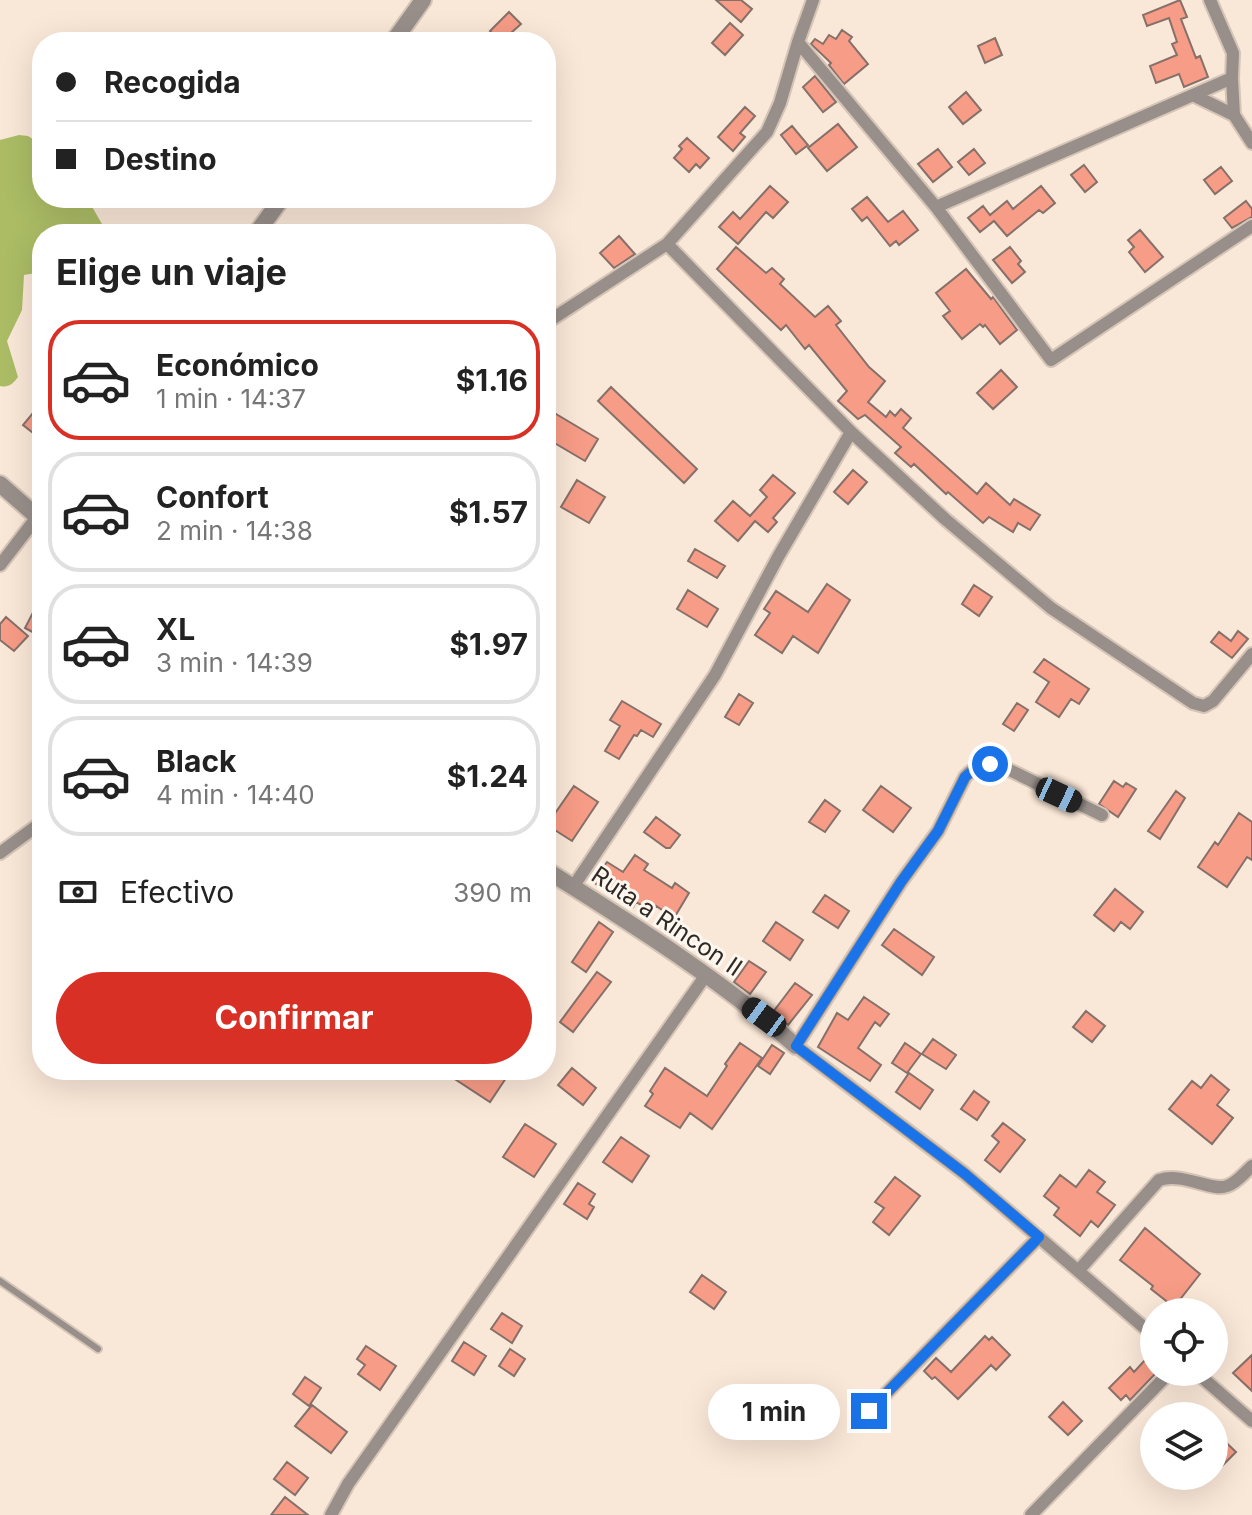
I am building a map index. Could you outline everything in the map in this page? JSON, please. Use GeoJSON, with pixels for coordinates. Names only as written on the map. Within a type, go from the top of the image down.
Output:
{"type":"FeatureCollection","features":[{"type":"Feature","properties":{"kind":"street"},"geometry":{"type":"LineString","coordinates":[[400,32],[423,0]]}},
{"type":"Feature","properties":{"kind":"street"},"geometry":{"type":"LineString","coordinates":[[556,316],[667,244],[767,132],[780,103],[813,0]]}},
{"type":"Feature","properties":{"kind":"street"},"geometry":{"type":"LineString","coordinates":[[1210,0],[1233,53],[1234,115],[1252,143]]}},
{"type":"Feature","properties":{"kind":"street"},"geometry":{"type":"LineString","coordinates":[[798,42],[936,207],[1051,360],[1252,226]]}},
{"type":"Feature","properties":{"kind":"street"},"geometry":{"type":"LineString","coordinates":[[936,207],[1232,78]]}},
{"type":"Feature","properties":{"kind":"street"},"geometry":{"type":"LineString","coordinates":[[1193,95],[1234,115]]}},
{"type":"Feature","properties":{"kind":"street"},"geometry":{"type":"LineString","coordinates":[[667,244],[851,432],[945,519],[1051,608],[1193,703],[1204,706],[1213,701],[1252,654]]}},
{"type":"Feature","properties":{"kind":"street"},"geometry":{"type":"LineString","coordinates":[[573,887],[715,675],[778,557],[851,432]]}},
{"type":"Feature","properties":{"kind":"street"},"geometry":{"type":"LineString","coordinates":[[0,484],[32,513]]}},
{"type":"Feature","properties":{"kind":"street"},"geometry":{"type":"LineString","coordinates":[[0,565],[32,527]]}},
{"type":"Feature","properties":{"kind":"street"},"geometry":{"type":"LineString","coordinates":[[1102,815],[997,764],[984,764],[970,771],[938,831],[901,882],[796,1046],[965,1174],[1140,1324]]}},
{"type":"Feature","properties":{"kind":"street"},"geometry":{"type":"LineString","coordinates":[[0,853],[32,829]]}},
{"type":"Feature","properties":{"kind":"street","name":"Ruta a Rincon II"},"geometry":{"type":"LineString","coordinates":[[556,876],[706,975],[764,1017],[796,1046]]}},
{"type":"Feature","properties":{"kind":"street"},"geometry":{"type":"LineString","coordinates":[[331,1515],[357,1471],[706,975]]}},
{"type":"Feature","properties":{"kind":"street"},"geometry":{"type":"LineString","coordinates":[[1079,1270],[1159,1180],[1185,1178],[1226,1187],[1252,1166]]}},
{"type":"Feature","properties":{"kind":"street"},"geometry":{"type":"LineString","coordinates":[[869,1411],[1039,1237]]}},
{"type":"Feature","properties":{"kind":"street"},"geometry":{"type":"LineString","coordinates":[[1031,1515],[1156,1386]]}},
{"type":"Feature","properties":{"kind":"street"},"geometry":{"type":"LineString","coordinates":[[1212,1386],[1252,1421]]}},
{"type":"Feature","properties":{"kind":"lane"},"geometry":{"type":"LineString","coordinates":[[0,1281],[98,1349]]}},
{"type":"Feature","properties":{"kind":"green space"},"geometry":{"type":"Polygon","coordinates":[[[19,135],[32,139],[32,208],[93,208],[102,224],[32,224],[32,274],[24,275],[22,310],[7,341],[18,377],[10,385],[3,386],[0,386],[0,140],[19,135]]]}},
{"type":"Feature","properties":{"kind":"building"},"geometry":{"type":"Polygon","coordinates":[[[716,0],[741,0],[752,9],[741,22],[716,0]]]}},
{"type":"Feature","properties":{"kind":"building"},"geometry":{"type":"Polygon","coordinates":[[[1180,0],[1187,17],[1181,19],[1196,58],[1200,56],[1208,77],[1184,87],[1179,74],[1156,83],[1150,66],[1177,55],[1172,44],[1177,42],[1169,18],[1147,26],[1143,15],[1180,0]]]}},
{"type":"Feature","properties":{"kind":"building"},"geometry":{"type":"Polygon","coordinates":[[[509,12],[521,24],[512,32],[490,31],[509,12]]]}},
{"type":"Feature","properties":{"kind":"building"},"geometry":{"type":"Polygon","coordinates":[[[730,23],[743,35],[725,55],[712,43],[730,23]]]}},
{"type":"Feature","properties":{"kind":"building"},"geometry":{"type":"Polygon","coordinates":[[[842,30],[852,37],[849,41],[868,64],[844,84],[829,65],[831,63],[811,44],[815,39],[823,44],[829,35],[836,39],[842,30]]]}},
{"type":"Feature","properties":{"kind":"building"},"geometry":{"type":"Polygon","coordinates":[[[995,38],[1002,55],[985,63],[978,46],[995,38]]]}},
{"type":"Feature","properties":{"kind":"building"},"geometry":{"type":"Polygon","coordinates":[[[815,76],[836,102],[823,112],[803,87],[815,76]]]}},
{"type":"Feature","properties":{"kind":"building"},"geometry":{"type":"Polygon","coordinates":[[[966,92],[981,110],[963,124],[949,107],[966,92]]]}},
{"type":"Feature","properties":{"kind":"building"},"geometry":{"type":"Polygon","coordinates":[[[745,107],[755,116],[740,133],[745,137],[733,151],[718,137],[745,107]]]}},
{"type":"Feature","properties":{"kind":"building"},"geometry":{"type":"Polygon","coordinates":[[[838,124],[857,147],[827,171],[808,148],[838,124]]]}},
{"type":"Feature","properties":{"kind":"building"},"geometry":{"type":"Polygon","coordinates":[[[792,126],[808,145],[796,154],[781,135],[792,126]]]}},
{"type":"Feature","properties":{"kind":"building"},"geometry":{"type":"Polygon","coordinates":[[[687,138],[709,158],[700,168],[696,164],[689,172],[674,158],[687,138]]]}},
{"type":"Feature","properties":{"kind":"building"},"geometry":{"type":"Polygon","coordinates":[[[938,149],[952,167],[933,182],[918,164],[938,149]]]}},
{"type":"Feature","properties":{"kind":"building"},"geometry":{"type":"Polygon","coordinates":[[[974,149],[985,163],[969,175],[958,162],[974,149]]]}},
{"type":"Feature","properties":{"kind":"building"},"geometry":{"type":"Polygon","coordinates":[[[1084,165],[1097,182],[1085,192],[1071,175],[1084,165]]]}},
{"type":"Feature","properties":{"kind":"building"},"geometry":{"type":"Polygon","coordinates":[[[1221,167],[1232,181],[1215,194],[1204,180],[1221,167]]]}},
{"type":"Feature","properties":{"kind":"building"},"geometry":{"type":"Polygon","coordinates":[[[770,186],[788,202],[773,218],[766,212],[738,244],[719,227],[733,212],[740,219],[770,186]]]}},
{"type":"Feature","properties":{"kind":"building"},"geometry":{"type":"Polygon","coordinates":[[[1041,186],[1055,203],[1043,213],[1039,210],[1007,236],[994,221],[980,232],[968,218],[983,206],[990,215],[1007,201],[1013,209],[1041,186]]]}},
{"type":"Feature","properties":{"kind":"building"},"geometry":{"type":"Polygon","coordinates":[[[867,197],[888,222],[903,211],[918,230],[899,245],[896,241],[890,246],[867,217],[862,221],[852,209],[867,197]]]}},
{"type":"Feature","properties":{"kind":"building"},"geometry":{"type":"Polygon","coordinates":[[[1246,201],[1252,209],[1252,217],[1232,228],[1224,218],[1246,201]]]}},
{"type":"Feature","properties":{"kind":"building"},"geometry":{"type":"Polygon","coordinates":[[[1140,230],[1163,257],[1145,272],[1129,252],[1134,247],[1128,240],[1140,230]]]}},
{"type":"Feature","properties":{"kind":"building"},"geometry":{"type":"Polygon","coordinates":[[[619,236],[635,254],[614,268],[600,253],[619,236]]]}},
{"type":"Feature","properties":{"kind":"building"},"geometry":{"type":"Polygon","coordinates":[[[736,247],[766,273],[772,268],[784,279],[780,284],[815,317],[828,306],[841,321],[836,325],[869,367],[885,381],[868,402],[886,417],[890,411],[895,416],[901,409],[911,418],[903,428],[977,494],[986,483],[1010,505],[1014,499],[1040,515],[1030,530],[1018,523],[1013,532],[989,517],[983,523],[914,464],[911,467],[895,453],[901,447],[865,415],[858,419],[838,401],[847,391],[809,345],[805,349],[786,325],[781,330],[717,269],[736,247]]]}},
{"type":"Feature","properties":{"kind":"building"},"geometry":{"type":"Polygon","coordinates":[[[1010,247],[1025,272],[1012,283],[993,260],[1010,247]]]}},
{"type":"Feature","properties":{"kind":"building"},"geometry":{"type":"Polygon","coordinates":[[[966,269],[991,299],[993,297],[1017,330],[1000,344],[985,325],[980,324],[962,339],[943,316],[950,311],[936,293],[966,269]]]}},
{"type":"Feature","properties":{"kind":"building"},"geometry":{"type":"Polygon","coordinates":[[[1001,370],[1017,387],[993,409],[977,393],[1001,370]]]}},
{"type":"Feature","properties":{"kind":"building"},"geometry":{"type":"Polygon","coordinates":[[[611,387],[697,469],[684,483],[598,401],[611,387]]]}},
{"type":"Feature","properties":{"kind":"building"},"geometry":{"type":"Polygon","coordinates":[[[32,414],[32,432],[23,425],[32,414]]]}},
{"type":"Feature","properties":{"kind":"building"},"geometry":{"type":"Polygon","coordinates":[[[556,414],[598,439],[585,461],[556,444],[556,414]]]}},
{"type":"Feature","properties":{"kind":"building"},"geometry":{"type":"Polygon","coordinates":[[[853,470],[867,482],[848,504],[834,492],[853,470]]]}},
{"type":"Feature","properties":{"kind":"building"},"geometry":{"type":"Polygon","coordinates":[[[773,475],[795,493],[773,518],[777,522],[768,532],[755,521],[738,541],[715,521],[733,501],[750,516],[767,497],[760,490],[773,475]]]}},
{"type":"Feature","properties":{"kind":"building"},"geometry":{"type":"Polygon","coordinates":[[[577,480],[605,497],[589,523],[561,507],[577,480]]]}},
{"type":"Feature","properties":{"kind":"building"},"geometry":{"type":"Polygon","coordinates":[[[695,549],[725,566],[717,578],[688,561],[695,549]]]}},
{"type":"Feature","properties":{"kind":"building"},"geometry":{"type":"Polygon","coordinates":[[[827,584],[850,600],[818,653],[793,636],[782,653],[755,635],[770,613],[764,609],[776,591],[808,612],[827,584]]]}},
{"type":"Feature","properties":{"kind":"building"},"geometry":{"type":"Polygon","coordinates":[[[974,585],[992,597],[979,616],[962,604],[974,585]]]}},
{"type":"Feature","properties":{"kind":"building"},"geometry":{"type":"Polygon","coordinates":[[[688,590],[718,609],[707,627],[677,609],[688,590]]]}},
{"type":"Feature","properties":{"kind":"building"},"geometry":{"type":"Polygon","coordinates":[[[32,614],[32,632],[25,628],[32,614]]]}},
{"type":"Feature","properties":{"kind":"building"},"geometry":{"type":"Polygon","coordinates":[[[6,617],[28,636],[14,651],[0,640],[0,624],[6,617]]]}},
{"type":"Feature","properties":{"kind":"building"},"geometry":{"type":"Polygon","coordinates":[[[1238,631],[1248,639],[1232,658],[1211,642],[1219,632],[1231,641],[1238,631]]]}},
{"type":"Feature","properties":{"kind":"building"},"geometry":{"type":"Polygon","coordinates":[[[1044,659],[1089,689],[1079,704],[1071,699],[1059,717],[1036,702],[1049,682],[1034,672],[1044,659]]]}},
{"type":"Feature","properties":{"kind":"building"},"geometry":{"type":"Polygon","coordinates":[[[739,694],[753,703],[739,725],[725,717],[739,694]]]}},
{"type":"Feature","properties":{"kind":"building"},"geometry":{"type":"Polygon","coordinates":[[[622,701],[661,724],[653,737],[641,730],[637,736],[634,735],[619,759],[605,751],[620,726],[610,720],[622,701]]]}},
{"type":"Feature","properties":{"kind":"building"},"geometry":{"type":"Polygon","coordinates":[[[1017,703],[1028,710],[1014,731],[1003,724],[1017,703]]]}},
{"type":"Feature","properties":{"kind":"building"},"geometry":{"type":"Polygon","coordinates":[[[1114,781],[1123,787],[1126,783],[1136,789],[1118,817],[1099,804],[1114,781]]]}},
{"type":"Feature","properties":{"kind":"building"},"geometry":{"type":"Polygon","coordinates":[[[574,786],[598,802],[572,841],[556,831],[556,812],[574,786]]]}},
{"type":"Feature","properties":{"kind":"building"},"geometry":{"type":"Polygon","coordinates":[[[881,786],[911,808],[893,832],[863,810],[881,786]]]}},
{"type":"Feature","properties":{"kind":"building"},"geometry":{"type":"Polygon","coordinates":[[[1176,791],[1185,798],[1160,839],[1148,831],[1176,791]]]}},
{"type":"Feature","properties":{"kind":"building"},"geometry":{"type":"Polygon","coordinates":[[[825,800],[840,811],[825,832],[809,822],[825,800]]]}},
{"type":"Feature","properties":{"kind":"building"},"geometry":{"type":"Polygon","coordinates":[[[1239,813],[1252,822],[1252,860],[1247,857],[1227,887],[1198,867],[1215,842],[1218,845],[1239,813]]]}},
{"type":"Feature","properties":{"kind":"building"},"geometry":{"type":"Polygon","coordinates":[[[656,817],[680,835],[670,848],[644,832],[656,817]]]}},
{"type":"Feature","properties":{"kind":"building"},"geometry":{"type":"Polygon","coordinates":[[[635,855],[648,864],[644,870],[672,888],[675,883],[689,893],[674,918],[656,906],[652,912],[636,902],[633,907],[593,882],[607,862],[623,872],[635,855]]]}},
{"type":"Feature","properties":{"kind":"building"},"geometry":{"type":"Polygon","coordinates":[[[1115,889],[1143,912],[1130,929],[1121,922],[1114,931],[1094,915],[1115,889]]]}},
{"type":"Feature","properties":{"kind":"building"},"geometry":{"type":"Polygon","coordinates":[[[825,895],[849,911],[838,928],[813,912],[825,895]]]}},
{"type":"Feature","properties":{"kind":"building"},"geometry":{"type":"Polygon","coordinates":[[[599,922],[613,932],[586,972],[572,962],[599,922]]]}},
{"type":"Feature","properties":{"kind":"building"},"geometry":{"type":"Polygon","coordinates":[[[776,922],[803,940],[790,960],[763,941],[776,922]]]}},
{"type":"Feature","properties":{"kind":"building"},"geometry":{"type":"Polygon","coordinates":[[[894,929],[934,957],[922,975],[882,945],[894,929]]]}},
{"type":"Feature","properties":{"kind":"building"},"geometry":{"type":"Polygon","coordinates":[[[749,961],[766,972],[750,994],[734,982],[749,961]]]}},
{"type":"Feature","properties":{"kind":"building"},"geometry":{"type":"Polygon","coordinates":[[[597,972],[611,982],[573,1032],[560,1022],[597,972]]]}},
{"type":"Feature","properties":{"kind":"building"},"geometry":{"type":"Polygon","coordinates":[[[795,983],[812,995],[788,1025],[773,1012],[795,983]]]}},
{"type":"Feature","properties":{"kind":"building"},"geometry":{"type":"Polygon","coordinates":[[[864,997],[889,1014],[880,1026],[875,1022],[858,1048],[881,1065],[870,1081],[818,1047],[837,1013],[848,1020],[864,997]]]}},
{"type":"Feature","properties":{"kind":"building"},"geometry":{"type":"Polygon","coordinates":[[[1086,1011],[1105,1026],[1092,1042],[1073,1027],[1086,1011]]]}},
{"type":"Feature","properties":{"kind":"building"},"geometry":{"type":"Polygon","coordinates":[[[933,1039],[956,1055],[946,1069],[922,1054],[933,1039]]]}},
{"type":"Feature","properties":{"kind":"building"},"geometry":{"type":"Polygon","coordinates":[[[740,1043],[762,1058],[712,1129],[690,1113],[680,1128],[645,1106],[653,1094],[650,1091],[665,1068],[707,1096],[740,1043]]]}},
{"type":"Feature","properties":{"kind":"building"},"geometry":{"type":"Polygon","coordinates":[[[905,1043],[921,1054],[907,1073],[892,1063],[905,1043]]]}},
{"type":"Feature","properties":{"kind":"building"},"geometry":{"type":"Polygon","coordinates":[[[772,1045],[784,1053],[770,1074],[758,1066],[772,1045]]]}},
{"type":"Feature","properties":{"kind":"building"},"geometry":{"type":"Polygon","coordinates":[[[572,1068],[596,1088],[583,1105],[558,1085],[572,1068]]]}},
{"type":"Feature","properties":{"kind":"building"},"geometry":{"type":"Polygon","coordinates":[[[909,1073],[933,1090],[920,1109],[896,1092],[909,1073]]]}},
{"type":"Feature","properties":{"kind":"building"},"geometry":{"type":"Polygon","coordinates":[[[1211,1075],[1229,1090],[1217,1105],[1233,1118],[1212,1144],[1169,1109],[1192,1081],[1201,1088],[1211,1075]]]}},
{"type":"Feature","properties":{"kind":"building"},"geometry":{"type":"Polygon","coordinates":[[[456,1080],[505,1080],[490,1102],[456,1080]]]}},
{"type":"Feature","properties":{"kind":"building"},"geometry":{"type":"Polygon","coordinates":[[[974,1091],[989,1102],[977,1120],[961,1109],[974,1091]]]}},
{"type":"Feature","properties":{"kind":"building"},"geometry":{"type":"Polygon","coordinates":[[[1003,1123],[1025,1140],[1000,1172],[985,1160],[999,1142],[992,1136],[1003,1123]]]}},
{"type":"Feature","properties":{"kind":"building"},"geometry":{"type":"Polygon","coordinates":[[[525,1124],[556,1144],[534,1177],[503,1157],[525,1124]]]}},
{"type":"Feature","properties":{"kind":"building"},"geometry":{"type":"Polygon","coordinates":[[[621,1137],[649,1156],[632,1182],[603,1162],[621,1137]]]}},
{"type":"Feature","properties":{"kind":"building"},"geometry":{"type":"Polygon","coordinates":[[[1089,1170],[1105,1182],[1097,1192],[1115,1205],[1098,1227],[1091,1221],[1080,1236],[1054,1215],[1059,1208],[1044,1196],[1060,1175],[1076,1187],[1089,1170]]]}},
{"type":"Feature","properties":{"kind":"building"},"geometry":{"type":"Polygon","coordinates":[[[895,1177],[920,1196],[889,1235],[873,1222],[884,1208],[875,1202],[895,1177]]]}},
{"type":"Feature","properties":{"kind":"building"},"geometry":{"type":"Polygon","coordinates":[[[578,1183],[595,1194],[589,1204],[594,1207],[587,1219],[564,1204],[578,1183]]]}},
{"type":"Feature","properties":{"kind":"building"},"geometry":{"type":"Polygon","coordinates":[[[1145,1228],[1200,1274],[1181,1298],[1162,1298],[1151,1289],[1153,1286],[1120,1260],[1145,1228]]]}},
{"type":"Feature","properties":{"kind":"building"},"geometry":{"type":"Polygon","coordinates":[[[702,1275],[726,1292],[714,1309],[690,1292],[702,1275]]]}},
{"type":"Feature","properties":{"kind":"building"},"geometry":{"type":"Polygon","coordinates":[[[502,1313],[522,1326],[512,1343],[491,1329],[502,1313]]]}},
{"type":"Feature","properties":{"kind":"building"},"geometry":{"type":"Polygon","coordinates":[[[985,1336],[989,1340],[992,1337],[1010,1355],[996,1370],[991,1365],[958,1399],[924,1371],[936,1358],[951,1372],[985,1336]]]}},
{"type":"Feature","properties":{"kind":"building"},"geometry":{"type":"Polygon","coordinates":[[[464,1342],[486,1356],[474,1375],[452,1361],[464,1342]]]}},
{"type":"Feature","properties":{"kind":"building"},"geometry":{"type":"Polygon","coordinates":[[[366,1346],[396,1366],[380,1390],[358,1374],[365,1365],[357,1359],[366,1346]]]}},
{"type":"Feature","properties":{"kind":"building"},"geometry":{"type":"Polygon","coordinates":[[[510,1349],[525,1359],[514,1376],[499,1366],[510,1349]]]}},
{"type":"Feature","properties":{"kind":"building"},"geometry":{"type":"Polygon","coordinates":[[[1252,1355],[1252,1391],[1233,1373],[1252,1355]]]}},
{"type":"Feature","properties":{"kind":"building"},"geometry":{"type":"Polygon","coordinates":[[[1140,1365],[1140,1386],[1144,1386],[1130,1400],[1126,1395],[1121,1400],[1109,1388],[1130,1367],[1134,1372],[1140,1365]]]}},
{"type":"Feature","properties":{"kind":"building"},"geometry":{"type":"Polygon","coordinates":[[[305,1377],[321,1388],[309,1406],[293,1394],[305,1377]]]}},
{"type":"Feature","properties":{"kind":"building"},"geometry":{"type":"Polygon","coordinates":[[[1063,1402],[1082,1421],[1068,1435],[1049,1417],[1063,1402]]]}},
{"type":"Feature","properties":{"kind":"building"},"geometry":{"type":"Polygon","coordinates":[[[312,1405],[347,1432],[331,1453],[295,1426],[312,1405]]]}},
{"type":"Feature","properties":{"kind":"building"},"geometry":{"type":"Polygon","coordinates":[[[1228,1444],[1236,1452],[1228,1460],[1228,1444]]]}},
{"type":"Feature","properties":{"kind":"building"},"geometry":{"type":"Polygon","coordinates":[[[287,1462],[308,1478],[295,1495],[274,1479],[287,1462]]]}},
{"type":"Feature","properties":{"kind":"building"},"geometry":{"type":"Polygon","coordinates":[[[285,1497],[308,1515],[271,1515],[285,1497]]]}},
{"type":"Feature","properties":{"kind":"route"},"geometry":{"type":"LineString","coordinates":[[869,1411],[1039,1237],[965,1174],[796,1046],[901,882],[938,831],[965,777],[977,767],[990,764]]}}]}
